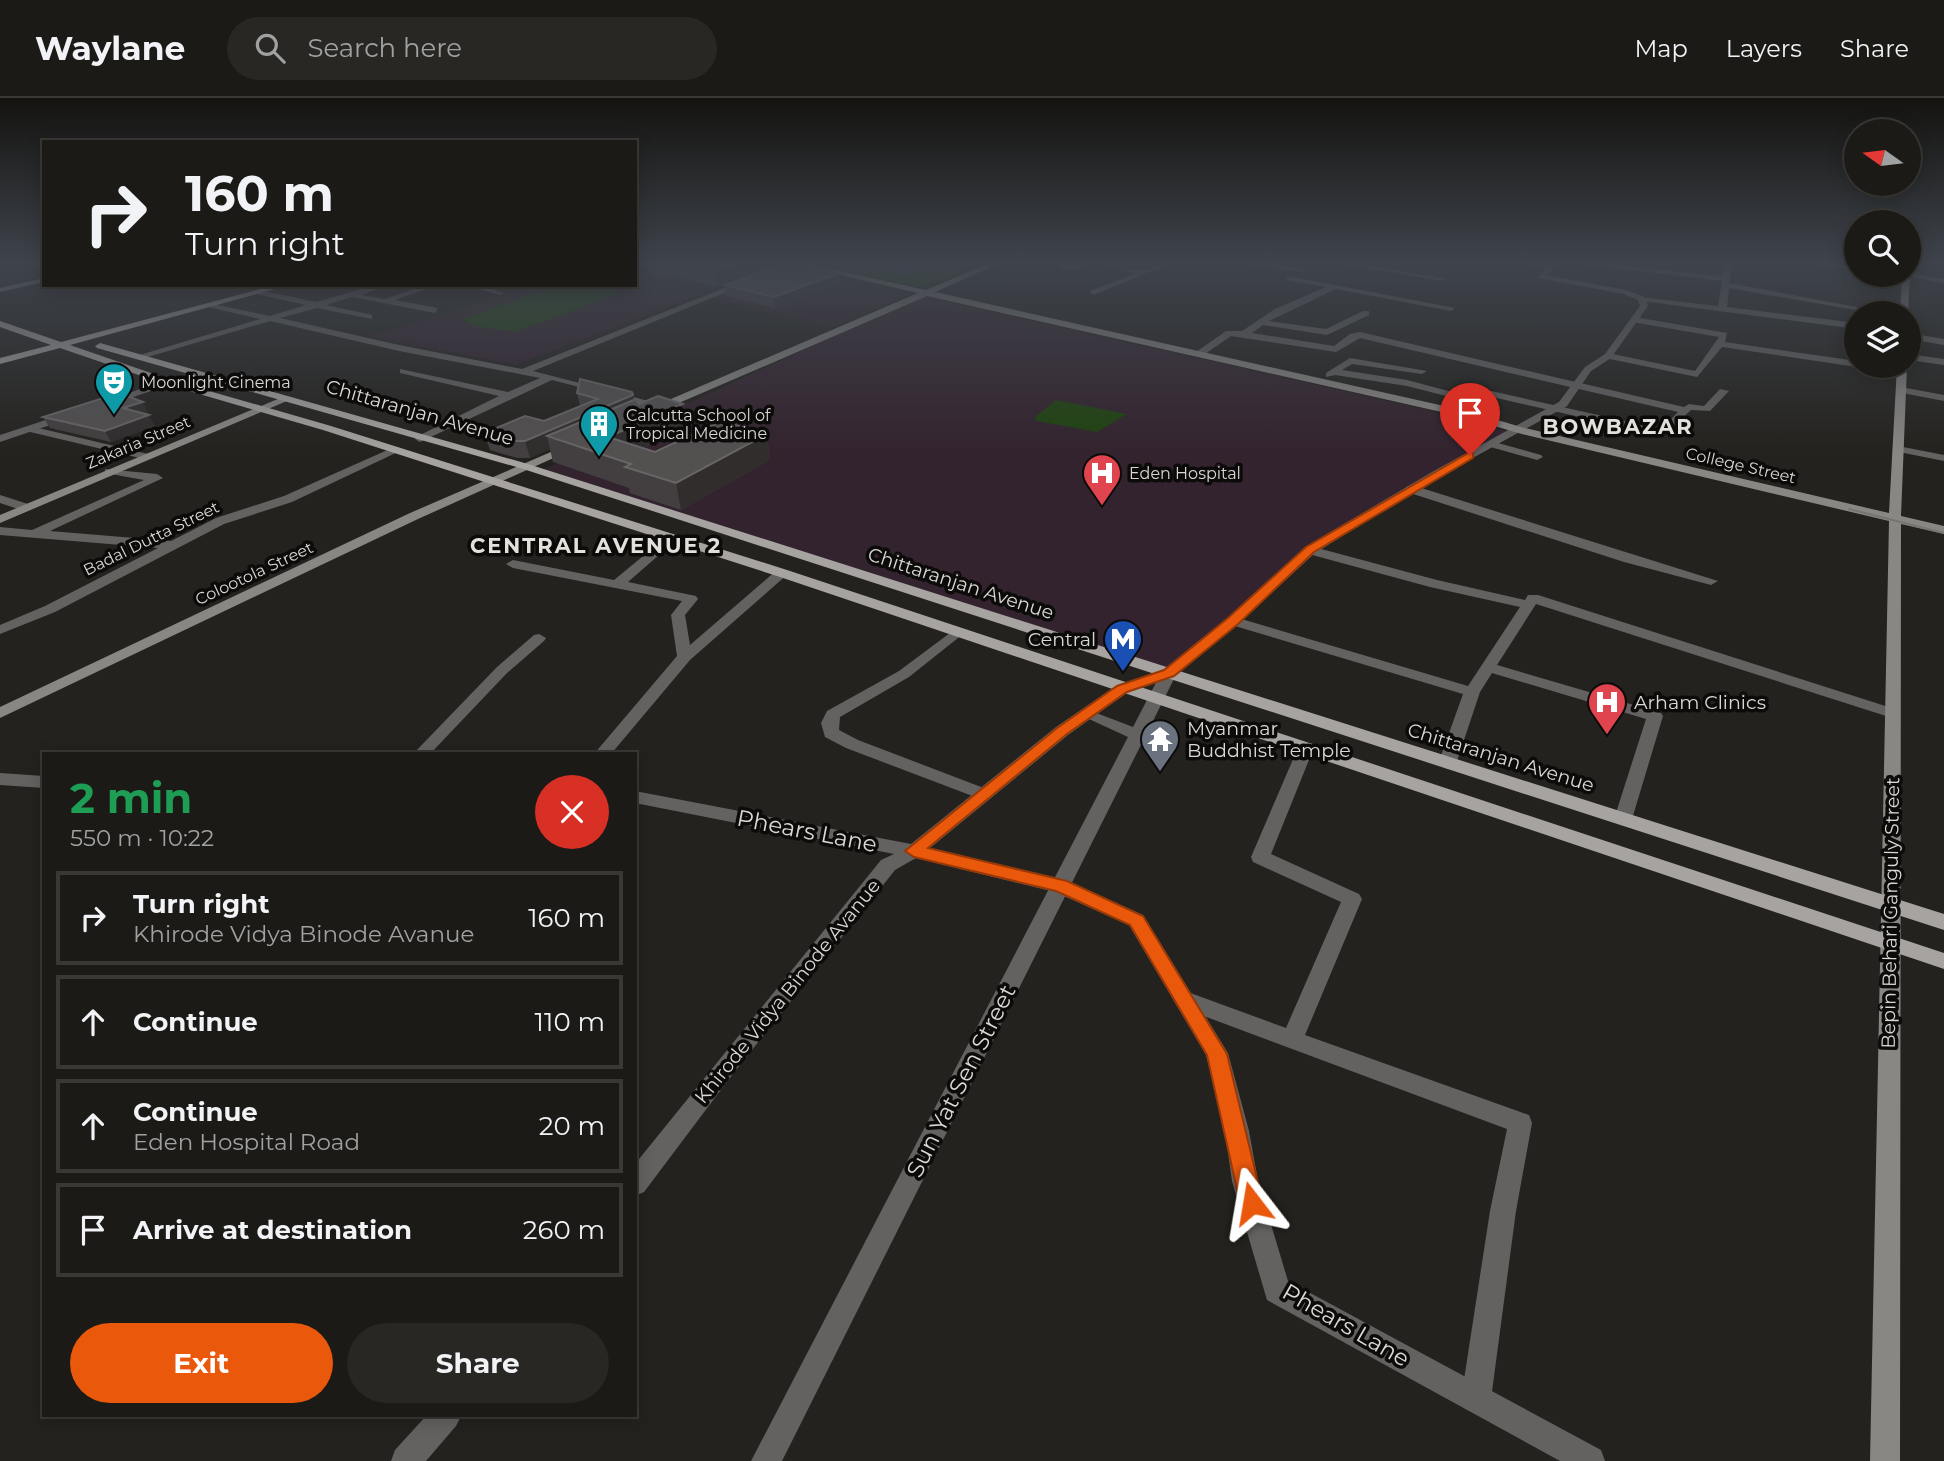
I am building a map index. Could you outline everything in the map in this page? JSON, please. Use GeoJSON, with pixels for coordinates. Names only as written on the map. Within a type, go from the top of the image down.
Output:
{"type":"FeatureCollection","features":[{"type":"Feature","properties":{"kind":"main road"},"geometry":{"type":"LineString","coordinates":[[10,327],[62,341],[168,382],[261,407],[782,573],[1122,689],[1944,961]]}},
{"type":"Feature","properties":{"kind":"main road","name":"Chittaranjan Avenue"},"geometry":{"type":"LineString","coordinates":[[29,327],[62,341],[138,357],[289,397],[420,439],[524,466],[1944,922]]}},
{"type":"Feature","properties":{"kind":"main road"},"geometry":{"type":"LineString","coordinates":[[0,361],[115,327]]}},
{"type":"Feature","properties":{"kind":"main road"},"geometry":{"type":"LineString","coordinates":[[62,341],[122,327]]}},
{"type":"Feature","properties":{"kind":"main road"},"geometry":{"type":"LineString","coordinates":[[648,412],[845,327]]}},
{"type":"Feature","properties":{"kind":"main road","name":"College Street"},"geometry":{"type":"LineString","coordinates":[[1078,327],[1471,415],[1518,430],[1944,530]]}},
{"type":"Feature","properties":{"kind":"main road","name":"Bepin Behari Ganguly Street"},"geometry":{"type":"LineString","coordinates":[[1885,1461],[1892,713],[1895,519],[1902,378]]}},
{"type":"Feature","properties":{"kind":"main road","name":"Zakaria Street"},"geometry":{"type":"LineString","coordinates":[[0,519],[289,397]]}},
{"type":"Feature","properties":{"kind":"main road","name":"Colootola Street"},"geometry":{"type":"LineString","coordinates":[[0,713],[493,480],[586,439]]}},
{"type":"Feature","properties":{"kind":"street"},"geometry":{"type":"LineString","coordinates":[[138,357],[240,327]]}},
{"type":"Feature","properties":{"kind":"street"},"geometry":{"type":"LineString","coordinates":[[300,327],[551,377],[660,407]]}},
{"type":"Feature","properties":{"kind":"street"},"geometry":{"type":"LineString","coordinates":[[524,371],[632,327]]}},
{"type":"Feature","properties":{"kind":"street"},"geometry":{"type":"LineString","coordinates":[[1244,334],[1254,327]]}},
{"type":"Feature","properties":{"kind":"street"},"geometry":{"type":"LineString","coordinates":[[1292,327],[1330,332],[1340,327]]}},
{"type":"Feature","properties":{"kind":"street"},"geometry":{"type":"LineString","coordinates":[[1169,673],[1233,621],[1310,550],[1411,489],[1563,404],[1575,384],[1588,369],[1608,356],[1630,327]]}},
{"type":"Feature","properties":{"kind":"street"},"geometry":{"type":"LineString","coordinates":[[1608,356],[1697,373],[1724,335],[1674,327]]}},
{"type":"Feature","properties":{"kind":"street"},"geometry":{"type":"LineString","coordinates":[[1199,354],[1229,333],[1336,349],[1356,335],[1685,410]]}},
{"type":"Feature","properties":{"kind":"street"},"geometry":{"type":"LineString","coordinates":[[1921,338],[1944,342]]}},
{"type":"Feature","properties":{"kind":"street"},"geometry":{"type":"LineString","coordinates":[[1719,344],[1844,362]]}},
{"type":"Feature","properties":{"kind":"street"},"geometry":{"type":"LineString","coordinates":[[1921,359],[1944,362]]}},
{"type":"Feature","properties":{"kind":"street"},"geometry":{"type":"LineString","coordinates":[[1321,381],[1350,361],[1422,371]]}},
{"type":"Feature","properties":{"kind":"street"},"geometry":{"type":"LineString","coordinates":[[402,371],[509,395]]}},
{"type":"Feature","properties":{"kind":"street"},"geometry":{"type":"LineString","coordinates":[[1334,372],[1407,383],[1454,395],[1464,388],[1662,433],[1689,407],[1706,409],[1724,391]]}},
{"type":"Feature","properties":{"kind":"street"},"geometry":{"type":"LineString","coordinates":[[420,439],[551,377]]}},
{"type":"Feature","properties":{"kind":"street"},"geometry":{"type":"LineString","coordinates":[[93,407],[168,382]]}},
{"type":"Feature","properties":{"kind":"street"},"geometry":{"type":"LineString","coordinates":[[1901,390],[1944,398]]}},
{"type":"Feature","properties":{"kind":"street"},"geometry":{"type":"LineString","coordinates":[[0,439],[80,412]]}},
{"type":"Feature","properties":{"kind":"street"},"geometry":{"type":"LineString","coordinates":[[30,429],[144,456]]}},
{"type":"Feature","properties":{"kind":"street"},"geometry":{"type":"LineString","coordinates":[[1491,444],[1537,457]]}},
{"type":"Feature","properties":{"kind":"street"},"geometry":{"type":"LineString","coordinates":[[1898,449],[1944,458]]}},
{"type":"Feature","properties":{"kind":"street","name":"Badal Dutta Street"},"geometry":{"type":"LineString","coordinates":[[0,630],[50,609],[220,521],[288,499],[396,450]]}},
{"type":"Feature","properties":{"kind":"street"},"geometry":{"type":"LineString","coordinates":[[33,534],[157,478],[109,471]]}},
{"type":"Feature","properties":{"kind":"street"},"geometry":{"type":"LineString","coordinates":[[1411,489],[1629,559],[1711,581]]}},
{"type":"Feature","properties":{"kind":"street"},"geometry":{"type":"LineString","coordinates":[[0,499],[24,508]]}},
{"type":"Feature","properties":{"kind":"street"},"geometry":{"type":"LineString","coordinates":[[0,531],[173,545]]}},
{"type":"Feature","properties":{"kind":"street"},"geometry":{"type":"LineString","coordinates":[[619,583],[670,538]]}},
{"type":"Feature","properties":{"kind":"street"},"geometry":{"type":"LineString","coordinates":[[1310,550],[1435,584],[1528,605]]}},
{"type":"Feature","properties":{"kind":"street"},"geometry":{"type":"LineString","coordinates":[[513,564],[691,599],[678,615],[685,657]]}},
{"type":"Feature","properties":{"kind":"street"},"geometry":{"type":"LineString","coordinates":[[604,752],[685,657],[782,573]]}},
{"type":"Feature","properties":{"kind":"street"},"geometry":{"type":"LineString","coordinates":[[1447,764],[1472,692],[1533,598],[1892,713]]}},
{"type":"Feature","properties":{"kind":"street"},"geometry":{"type":"LineString","coordinates":[[1233,621],[1472,692]]}},
{"type":"Feature","properties":{"kind":"street"},"geometry":{"type":"LineString","coordinates":[[958,631],[904,674],[833,714],[829,723],[831,733],[852,744],[983,794]]}},
{"type":"Feature","properties":{"kind":"street"},"geometry":{"type":"LineString","coordinates":[[423,752],[502,670],[539,638]]}},
{"type":"Feature","properties":{"kind":"street"},"geometry":{"type":"LineString","coordinates":[[1489,667],[1655,716],[1623,819]]}},
{"type":"Feature","properties":{"kind":"street","name":"Khirode Vidya Binode Avanue"},"geometry":{"type":"LineString","coordinates":[[637,1181],[724,1068],[888,865],[914,851],[983,794],[1122,689],[1169,673]]}},
{"type":"Feature","properties":{"kind":"street","name":"Sun Yat Sen Street"},"geometry":{"type":"LineString","coordinates":[[766,1461],[1169,673]]}},
{"type":"Feature","properties":{"kind":"street"},"geometry":{"type":"LineString","coordinates":[[1086,715],[1137,735]]}},
{"type":"Feature","properties":{"kind":"street"},"geometry":{"type":"LineString","coordinates":[[1292,1040],[1352,899],[1260,857],[1305,750]]}},
{"type":"Feature","properties":{"kind":"street"},"geometry":{"type":"LineString","coordinates":[[0,779],[42,782]]}},
{"type":"Feature","properties":{"kind":"street","name":"Phears Lane"},"geometry":{"type":"LineString","coordinates":[[637,797],[914,851],[1060,886],[1136,920],[1217,1054],[1237,1131],[1245,1181],[1277,1290],[1590,1461]]}},
{"type":"Feature","properties":{"kind":"street"},"geometry":{"type":"LineString","coordinates":[[1185,1000],[1520,1123],[1503,1211],[1476,1399]]}},
{"type":"Feature","properties":{"kind":"street"},"geometry":{"type":"LineString","coordinates":[[407,1461],[445,1417]]}},
{"type":"Feature","properties":{"kind":"shaded area"},"geometry":{"type":"Polygon","coordinates":[[[401,327],[616,327],[516,365],[369,336],[401,327]]]}},
{"type":"Feature","properties":{"kind":"shaded area"},"geometry":{"type":"Polygon","coordinates":[[[854,327],[1057,327],[1432,411],[1509,432],[1296,557],[1171,669],[621,497],[545,469],[854,327]]]}},
{"type":"Feature","properties":{"kind":"green space"},"geometry":{"type":"Polygon","coordinates":[[[479,327],[530,327],[515,332],[479,327]]]}},
{"type":"Feature","properties":{"kind":"green space"},"geometry":{"type":"Polygon","coordinates":[[[1056,400],[1127,414],[1097,432],[1037,421],[1034,418],[1056,400]]]}},
{"type":"Feature","properties":{"kind":"building"},"geometry":{"type":"Polygon","coordinates":[[[580,379],[632,392],[633,395],[525,441],[512,441],[484,433],[525,416],[544,421],[598,399],[577,393],[580,379]]]}},
{"type":"Feature","properties":{"kind":"building"},"geometry":{"type":"Polygon","coordinates":[[[119,393],[143,402],[123,408],[149,415],[105,431],[43,417],[119,393]]]}},
{"type":"Feature","properties":{"kind":"building"},"geometry":{"type":"Polygon","coordinates":[[[658,396],[683,404],[608,437],[655,452],[721,421],[767,434],[676,483],[625,467],[631,464],[547,436],[636,399],[639,404],[658,396]]]}},
{"type":"Feature","properties":{"kind":"tram line"},"geometry":{"type":"LineString","coordinates":[[1849,509],[1944,533]]}},
{"type":"Feature","properties":{"kind":"place","name":"Moonlight Cinema"},"geometry":{"type":"Point","coordinates":[114,416]}},
{"type":"Feature","properties":{"kind":"place","name":"Calcutta School of Tropical Medicine"},"geometry":{"type":"Point","coordinates":[599,458]}},
{"type":"Feature","properties":{"kind":"place","name":"Eden Hospital"},"geometry":{"type":"Point","coordinates":[1102,507]}},
{"type":"Feature","properties":{"kind":"place","name":"Central"},"geometry":{"type":"Point","coordinates":[1123,673]}},
{"type":"Feature","properties":{"kind":"place","name":"Arham Clinics"},"geometry":{"type":"Point","coordinates":[1607,736]}},
{"type":"Feature","properties":{"kind":"place","name":"Myanmar Buddhist Temple"},"geometry":{"type":"Point","coordinates":[1160,773]}},
{"type":"Feature","properties":{"kind":"district","name":"BOWBAZAR"},"geometry":{"type":"Point","coordinates":[1618,427]}},
{"type":"Feature","properties":{"kind":"district","name":"CENTRAL AVENUE 2"},"geometry":{"type":"Point","coordinates":[596,546]}},
{"type":"Feature","properties":{"kind":"route"},"geometry":{"type":"LineString","coordinates":[[1252,1203],[1217,1054],[1136,920],[1060,886],[914,851],[1062,731],[1122,689],[1169,673],[1233,621],[1310,550],[1470,455]]}}]}
